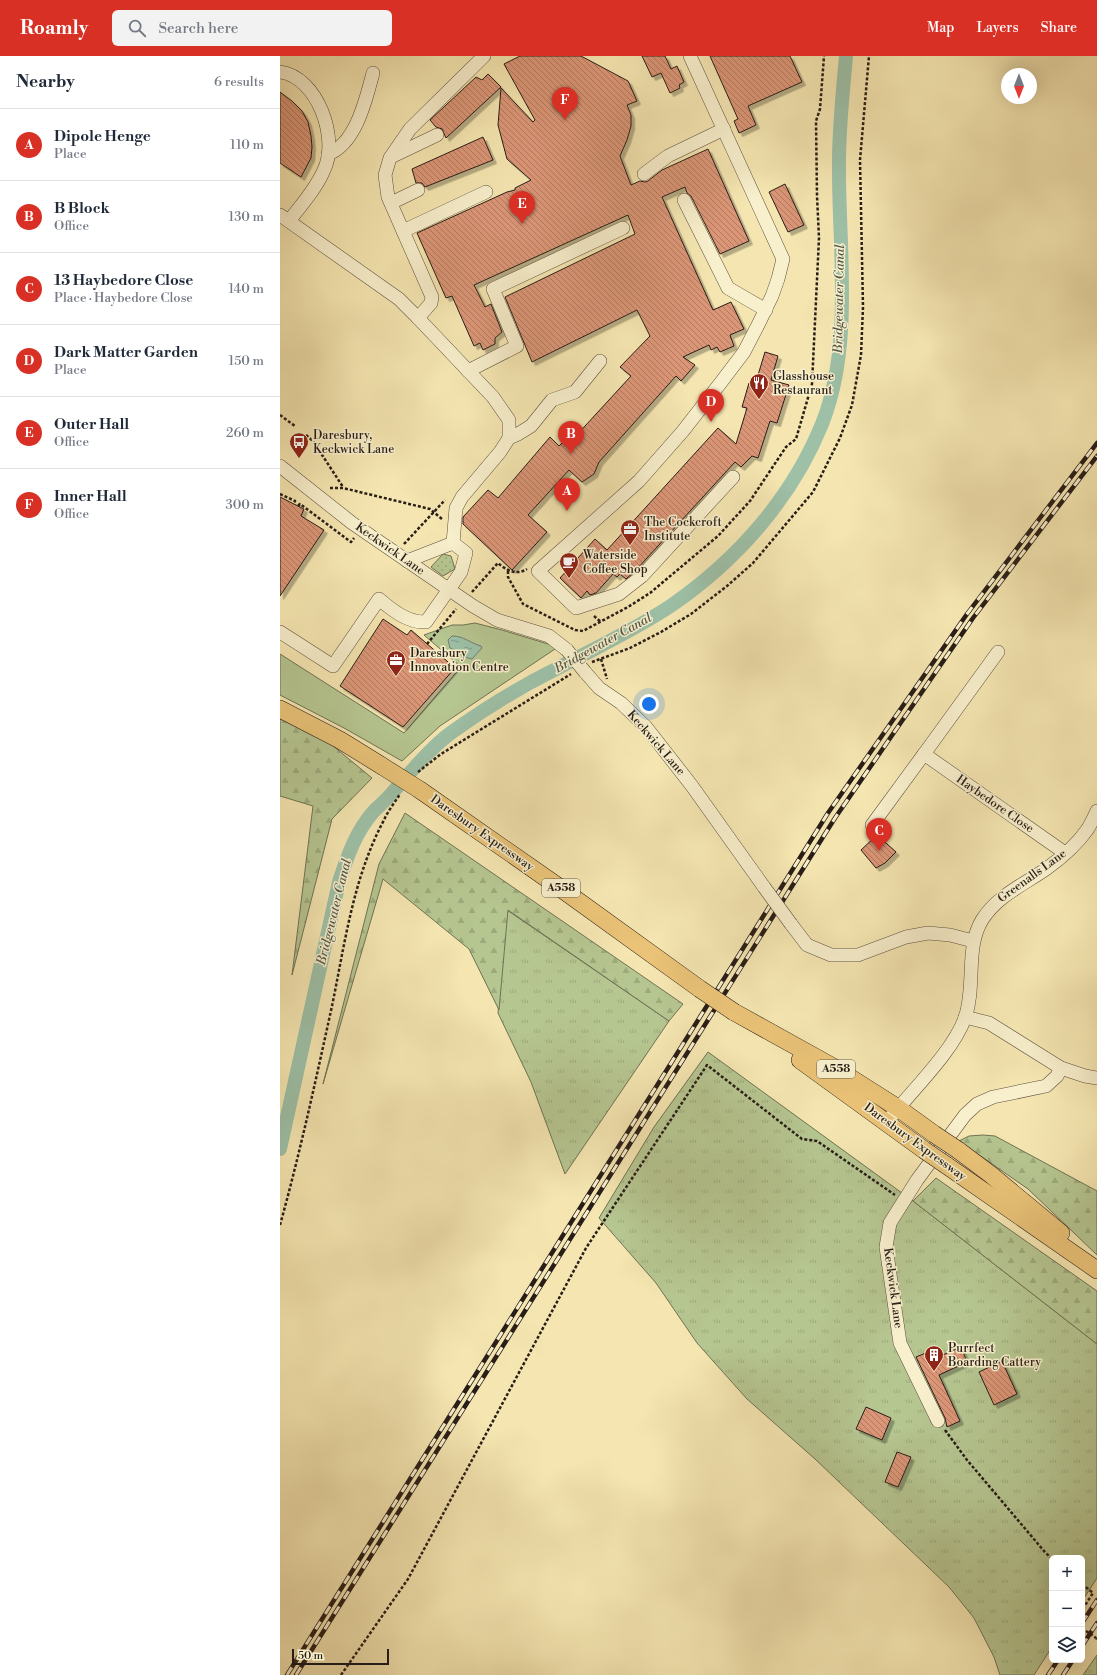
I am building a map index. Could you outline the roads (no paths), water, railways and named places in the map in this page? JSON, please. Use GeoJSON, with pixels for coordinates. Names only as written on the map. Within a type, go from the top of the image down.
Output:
{"type":"FeatureCollection","features":[{"type":"Feature","properties":{"kind":"main road","name":"Daresbury Expressway"},"geometry":{"type":"LineString","coordinates":[[280,709],[340,740],[382,766],[418,782],[556,885],[924,1150],[1097,1270]]}},
{"type":"Feature","properties":{"kind":"main road","name":"Daresbury Expressway"},"geometry":{"type":"LineString","coordinates":[[734,1012],[835,1068],[898,1108],[990,1174],[1097,1262]]}},
{"type":"Feature","properties":{"kind":"street"},"geometry":{"type":"LineString","coordinates":[[418,318],[431,303],[432,297],[388,197],[385,175],[390,158],[410,129],[484,56]]}},
{"type":"Feature","properties":{"kind":"street"},"geometry":{"type":"LineString","coordinates":[[690,56],[783,259],[778,279],[766,310],[744,352],[683,431],[639,481],[538,571],[576,608],[620,594],[642,576],[733,477]]}},
{"type":"Feature","properties":{"kind":"street"},"geometry":{"type":"LineString","coordinates":[[280,72],[304,82],[319,104],[326,123],[329,145],[325,169],[312,192],[284,218],[399,299],[493,397],[509,420],[509,438],[500,452],[462,496],[456,508],[454,537],[466,553],[461,572],[448,588],[426,622],[419,622],[396,612],[379,599],[333,666],[280,632]]}},
{"type":"Feature","properties":{"kind":"street"},"geometry":{"type":"LineString","coordinates":[[328,154],[341,146],[349,138],[366,96],[373,73]]}},
{"type":"Feature","properties":{"kind":"street"},"geometry":{"type":"LineString","coordinates":[[644,174],[668,156],[724,129]]}},
{"type":"Feature","properties":{"kind":"street"},"geometry":{"type":"LineString","coordinates":[[390,158],[437,135]]}},
{"type":"Feature","properties":{"kind":"street"},"geometry":{"type":"LineString","coordinates":[[391,203],[418,190]]}},
{"type":"Feature","properties":{"kind":"street"},"geometry":{"type":"LineString","coordinates":[[403,231],[486,192]]}},
{"type":"Feature","properties":{"kind":"street"},"geometry":{"type":"LineString","coordinates":[[684,200],[728,288],[766,310]]}},
{"type":"Feature","properties":{"kind":"street"},"geometry":{"type":"LineString","coordinates":[[468,371],[517,346],[493,289],[623,228]]}},
{"type":"Feature","properties":{"kind":"street"},"geometry":{"type":"LineString","coordinates":[[509,438],[532,426],[552,400],[575,392],[600,361]]}},
{"type":"Feature","properties":{"kind":"street","name":"Keckwick Lane"},"geometry":{"type":"LineString","coordinates":[[280,466],[352,523],[492,617],[549,636],[567,650],[599,688],[621,703],[646,727],[692,786],[807,945],[831,955],[858,955],[906,937],[928,933],[950,935],[973,941]]}},
{"type":"Feature","properties":{"kind":"street"},"geometry":{"type":"LineString","coordinates":[[407,561],[454,537]]}},
{"type":"Feature","properties":{"kind":"street"},"geometry":{"type":"LineString","coordinates":[[872,825],[998,652]]}},
{"type":"Feature","properties":{"kind":"street","name":"Haybedore Close"},"geometry":{"type":"LineString","coordinates":[[924,754],[1065,853]]}},
{"type":"Feature","properties":{"kind":"street","name":"Greenalls Lane"},"geometry":{"type":"LineString","coordinates":[[965,1017],[971,990],[973,941],[982,920],[994,904],[1046,869],[1065,853],[1087,830],[1097,811]]}},
{"type":"Feature","properties":{"kind":"street"},"geometry":{"type":"LineString","coordinates":[[887,1122],[956,1038],[965,1017],[989,1023],[1061,1068],[1085,1076],[1097,1078]]}},
{"type":"Feature","properties":{"kind":"street","name":"Keckwick Lane"},"geometry":{"type":"LineString","coordinates":[[938,1421],[900,1342],[886,1247],[890,1223],[917,1180],[965,1115],[977,1104],[993,1097],[1046,1086],[1057,1076],[1061,1068]]}},
{"type":"Feature","properties":{"kind":"water"},"geometry":{"type":"Polygon","coordinates":[[[452,636],[464,638],[481,646],[482,648],[472,659],[466,657],[450,648],[448,640],[452,636]]]}},
{"type":"Feature","properties":{"kind":"waterway","name":"Bridgewater Canal"},"geometry":{"type":"LineString","coordinates":[[280,1149],[339,882],[345,863],[357,836],[374,811],[391,795],[428,753],[452,732],[516,691],[644,623],[696,587],[719,568],[760,525],[795,477],[810,451],[822,424],[832,393],[838,361],[842,294],[839,149],[846,56]]}},
{"type":"Feature","properties":{"kind":"railway"},"geometry":{"type":"LineString","coordinates":[[287,1675],[828,813],[967,614],[1097,443]]}},
{"type":"Feature","properties":{"kind":"railway"},"geometry":{"type":"LineString","coordinates":[[296,1675],[835,818],[973,618],[1097,456]]}},
{"type":"Feature","properties":{"kind":"railway"},"geometry":{"type":"LineString","coordinates":[[1085,1618],[1097,1600]]}},
{"type":"Feature","properties":{"kind":"railway"},"geometry":{"type":"LineString","coordinates":[[1085,1641],[1097,1623]]}},
{"type":"Feature","properties":{"kind":"railway"},"geometry":{"type":"LineString","coordinates":[[1048,1675],[1056,1663]]}},
{"type":"Feature","properties":{"kind":"railway"},"geometry":{"type":"LineString","coordinates":[[1063,1675],[1071,1663]]}},
{"type":"Feature","properties":{"kind":"place","name":"Inner Hall"},"geometry":{"type":"Point","coordinates":[565,120]}},
{"type":"Feature","properties":{"kind":"place","name":"Outer Hall"},"geometry":{"type":"Point","coordinates":[522,224]}},
{"type":"Feature","properties":{"kind":"place","name":"Glasshouse Restaurant"},"geometry":{"type":"Point","coordinates":[759,400]}},
{"type":"Feature","properties":{"kind":"place","name":"Dark Matter Garden"},"geometry":{"type":"Point","coordinates":[711,422]}},
{"type":"Feature","properties":{"kind":"place","name":"B Block"},"geometry":{"type":"Point","coordinates":[571,454]}},
{"type":"Feature","properties":{"kind":"place","name":"Daresbury, Keckwick Lane"},"geometry":{"type":"Point","coordinates":[299,459]}},
{"type":"Feature","properties":{"kind":"place","name":"Dipole Henge"},"geometry":{"type":"Point","coordinates":[567,511]}},
{"type":"Feature","properties":{"kind":"place","name":"The Cockcroft Institute"},"geometry":{"type":"Point","coordinates":[630,546]}},
{"type":"Feature","properties":{"kind":"place","name":"Waterside Coffee Shop"},"geometry":{"type":"Point","coordinates":[569,579]}},
{"type":"Feature","properties":{"kind":"place","name":"Daresbury Innovation Centre"},"geometry":{"type":"Point","coordinates":[396,677]}},
{"type":"Feature","properties":{"kind":"place","name":"13 Haybedore Close"},"geometry":{"type":"Point","coordinates":[879,851]}},
{"type":"Feature","properties":{"kind":"place","name":"Purrfect Boarding Cattery"},"geometry":{"type":"Point","coordinates":[934,1372]}}]}
